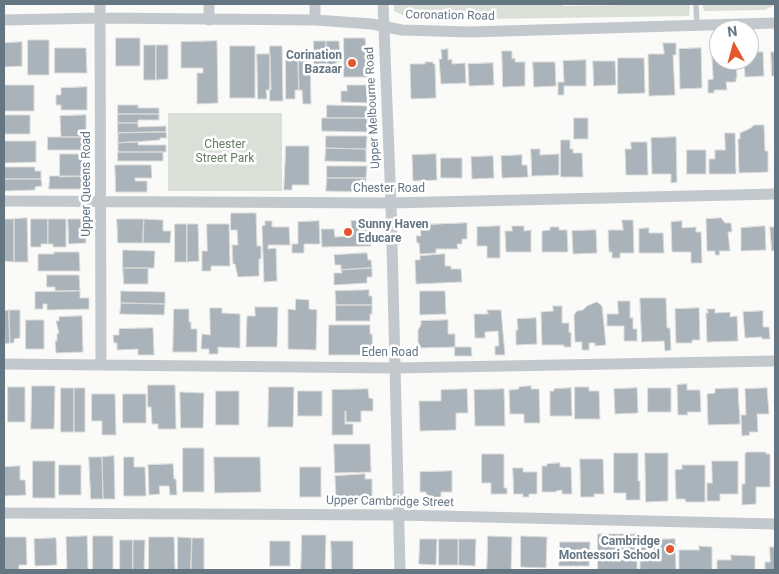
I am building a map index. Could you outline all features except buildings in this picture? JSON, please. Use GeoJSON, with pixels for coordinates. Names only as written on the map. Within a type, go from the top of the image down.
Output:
{"type":"FeatureCollection","features":[{"type":"Feature","properties":{"kind":"street","name":"Upper Queens Road"},"geometry":{"type":"LineString","coordinates":[[100,4],[101,364]]}},
{"type":"Feature","properties":{"kind":"street"},"geometry":{"type":"LineString","coordinates":[[209,4],[209,20]]}},
{"type":"Feature","properties":{"kind":"street"},"geometry":{"type":"LineString","coordinates":[[315,4],[315,20]]}},
{"type":"Feature","properties":{"kind":"street","name":"Upper Melbourne Road"},"geometry":{"type":"LineString","coordinates":[[383,4],[396,368],[400,570]]}},
{"type":"Feature","properties":{"kind":"street"},"geometry":{"type":"LineString","coordinates":[[770,23],[775,16]]}},
{"type":"Feature","properties":{"kind":"street","name":"Coronation Road"},"geometry":{"type":"LineString","coordinates":[[4,20],[100,18],[315,20],[352,22],[402,30],[470,32],[770,23]]}},
{"type":"Feature","properties":{"kind":"street","name":"Chester Road"},"geometry":{"type":"LineString","coordinates":[[4,201],[391,203],[775,194]]}},
{"type":"Feature","properties":{"kind":"street","name":"Eden Road"},"geometry":{"type":"LineString","coordinates":[[4,364],[396,368],[775,361]]}},
{"type":"Feature","properties":{"kind":"street","name":"Upper Cambridge Street"},"geometry":{"type":"LineString","coordinates":[[4,514],[399,515],[775,524]]}},
{"type":"Feature","properties":{"kind":"lane"},"geometry":{"type":"LineString","coordinates":[[696,4],[697,25]]}},
{"type":"Feature","properties":{"kind":"green space"},"geometry":{"type":"Polygon","coordinates":[[[394,4],[563,4],[563,6],[690,4],[689,16],[414,20],[394,11],[394,4]]]}},
{"type":"Feature","properties":{"kind":"green space"},"geometry":{"type":"Polygon","coordinates":[[[702,4],[775,5],[765,10],[704,11],[702,4]]]}},
{"type":"Feature","properties":{"kind":"green space","name":"Chester Street Park"},"geometry":{"type":"Polygon","coordinates":[[[168,113],[282,113],[282,191],[168,191],[168,113]]]}},
{"type":"Feature","properties":{"kind":"place","name":"Corination Bazaar"},"geometry":{"type":"Point","coordinates":[352,63]}},
{"type":"Feature","properties":{"kind":"place","name":"Sunny Haven Educare"},"geometry":{"type":"Point","coordinates":[348,232]}},
{"type":"Feature","properties":{"kind":"place","name":"Cambridge Montessori School"},"geometry":{"type":"Point","coordinates":[670,549]}}]}
